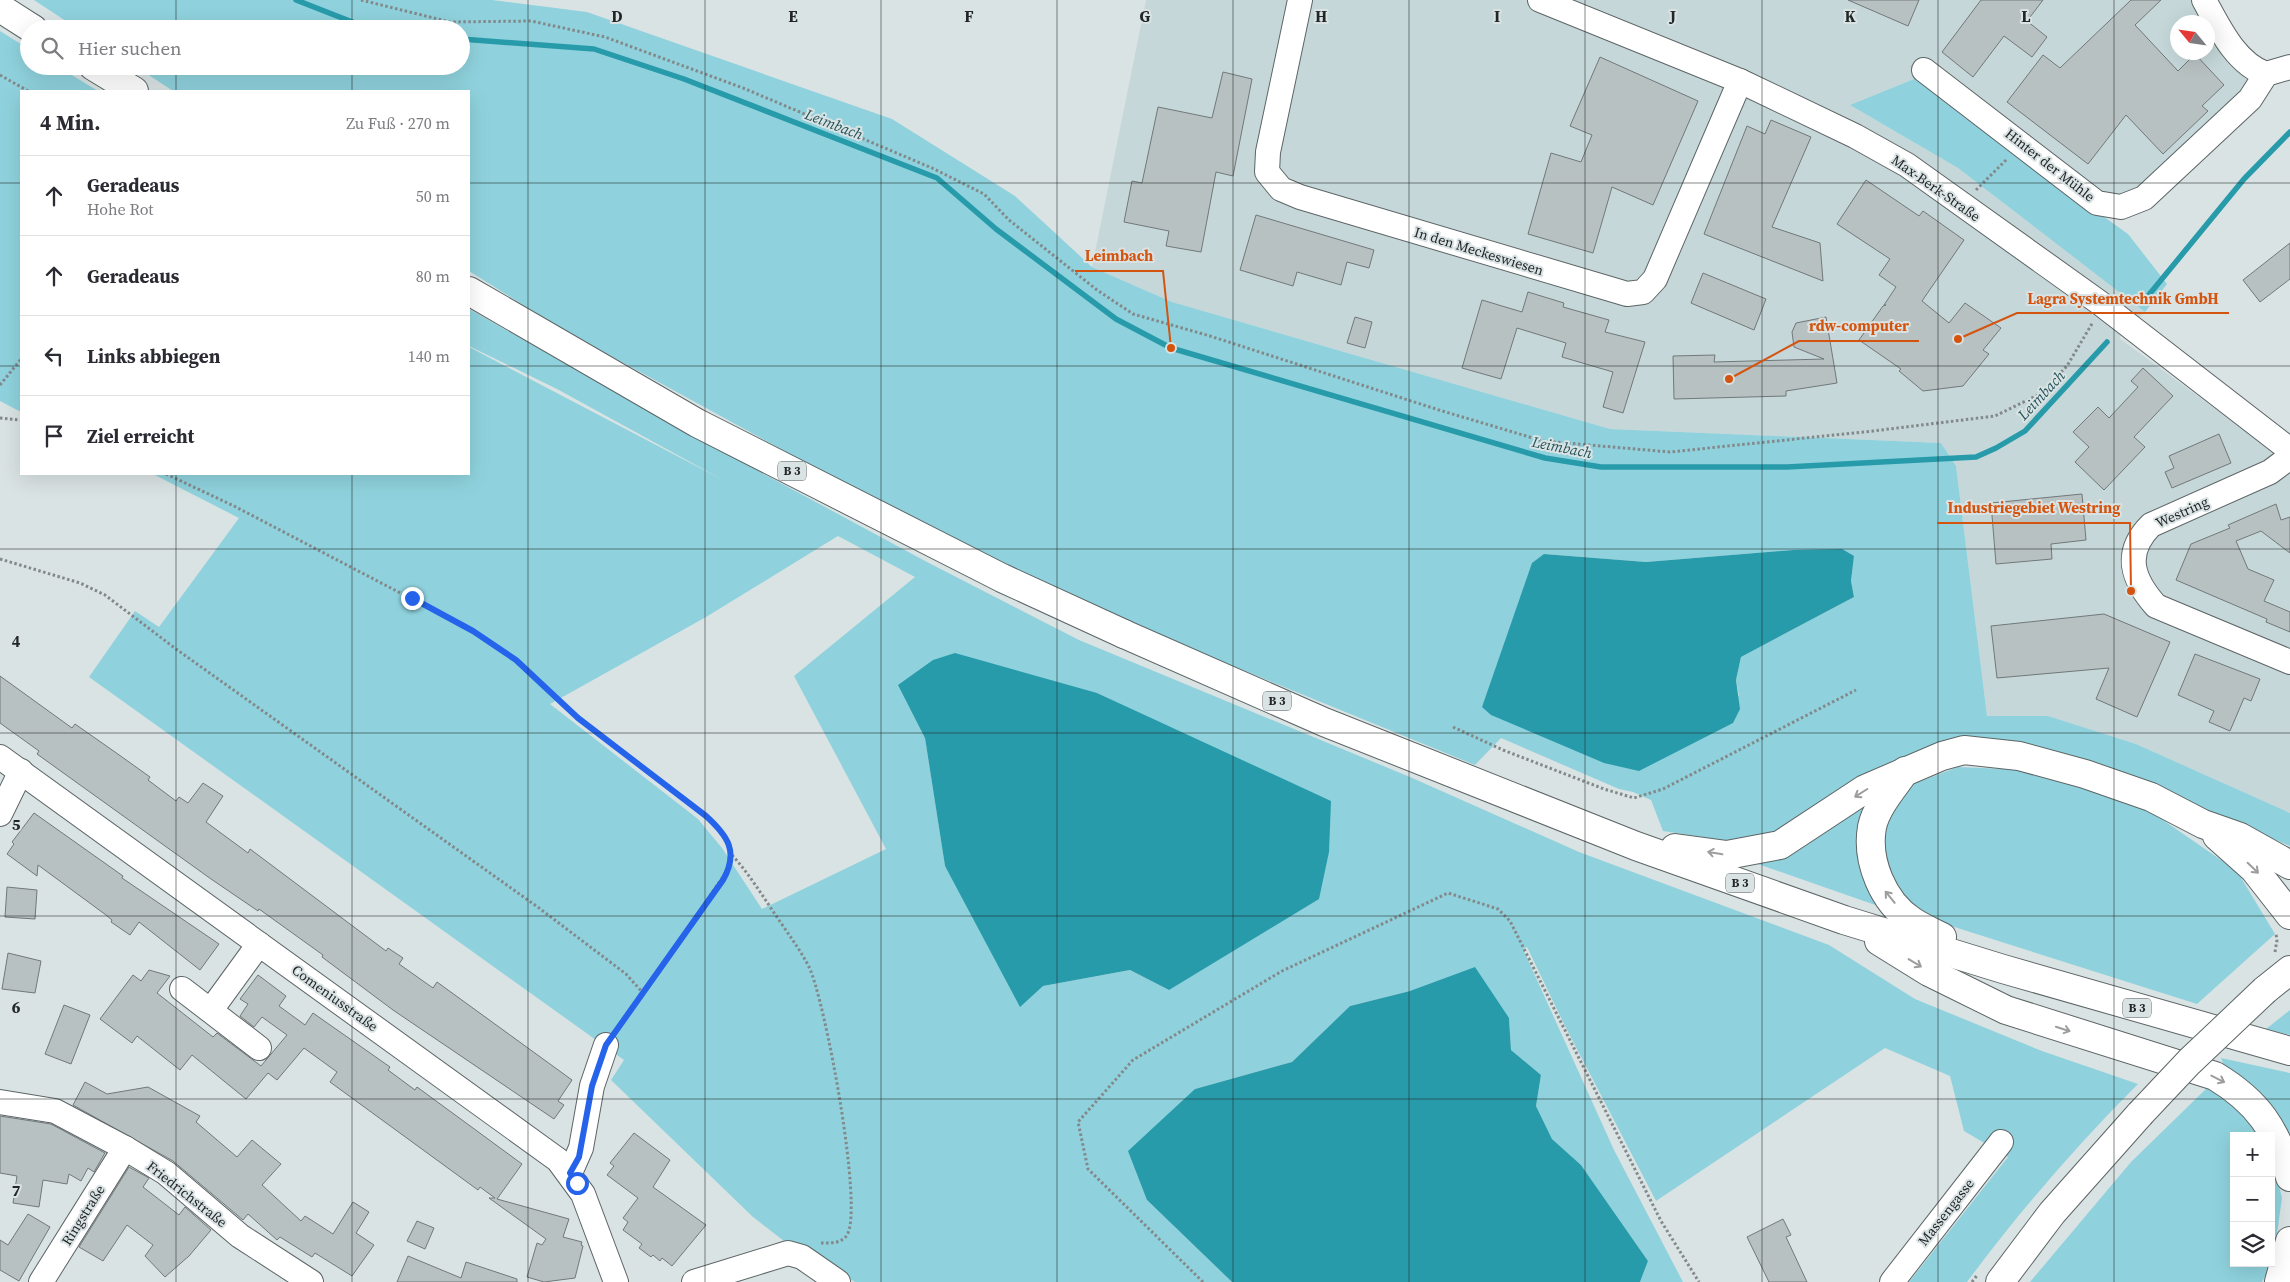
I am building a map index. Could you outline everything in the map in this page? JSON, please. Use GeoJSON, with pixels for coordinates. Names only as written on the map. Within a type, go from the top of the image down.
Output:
{"type":"FeatureCollection","features":[{"type":"Feature","properties":{"kind":"main road"},"geometry":{"type":"LineString","coordinates":[[0,8],[20,21]]}},
{"type":"Feature","properties":{"kind":"main road"},"geometry":{"type":"LineString","coordinates":[[108,75],[132,90]]}},
{"type":"Feature","properties":{"kind":"main road","name":"B 3"},"geometry":{"type":"LineString","coordinates":[[470,292],[697,423],[1002,578],[1324,722],[1636,846],[1844,920],[2004,969],[2290,1051]]}},
{"type":"Feature","properties":{"kind":"main road"},"geometry":{"type":"LineString","coordinates":[[1636,846],[1690,848],[1727,855],[1780,845],[1865,789],[1942,756],[1964,750],[2019,756],[2085,774],[2151,797],[2203,824],[2240,837],[2288,862]]}},
{"type":"Feature","properties":{"kind":"main road"},"geometry":{"type":"LineString","coordinates":[[1905,771],[1886,798],[1872,826],[1871,858],[1886,894],[1910,920],[2004,969]]}},
{"type":"Feature","properties":{"kind":"main road"},"geometry":{"type":"LineString","coordinates":[[2203,824],[2254,869],[2283,923]]}},
{"type":"Feature","properties":{"kind":"main road"},"geometry":{"type":"LineString","coordinates":[[1844,920],[1929,972],[2006,1010],[2215,1076],[2234,1088],[2256,1107],[2273,1130],[2290,1177]]}},
{"type":"Feature","properties":{"kind":"main road"},"geometry":{"type":"LineString","coordinates":[[2000,1282],[2052,1213],[2189,1062],[2265,990],[2280,964]]}},
{"type":"Feature","properties":{"kind":"main road"},"geometry":{"type":"LineString","coordinates":[[2279,1282],[2290,1241]]}},
{"type":"Feature","properties":{"kind":"main road"},"geometry":{"type":"LineString","coordinates":[[2279,1282],[2290,1263]]}},
{"type":"Feature","properties":{"kind":"street","name":"In den Meckeswiesen"},"geometry":{"type":"LineString","coordinates":[[1300,0],[1268,152],[1268,172],[1281,189],[1300,197],[1626,294],[1643,292],[1655,279],[1740,81]]}},
{"type":"Feature","properties":{"kind":"street","name":"Max-Berk-Straße"},"geometry":{"type":"LineString","coordinates":[[1540,0],[1740,81],[1855,136],[1907,165],[2105,306],[2290,450]]}},
{"type":"Feature","properties":{"kind":"street"},"geometry":{"type":"LineString","coordinates":[[2204,0],[2239,57],[2254,70],[2266,74],[2290,67]]}},
{"type":"Feature","properties":{"kind":"street","name":"Hinter der Mühle"},"geometry":{"type":"LineString","coordinates":[[1924,70],[2023,143],[2097,203],[2121,207],[2144,198],[2250,98],[2266,74]]}},
{"type":"Feature","properties":{"kind":"street","name":"Westring"},"geometry":{"type":"LineString","coordinates":[[2290,457],[2270,472],[2151,525],[2140,536],[2135,549],[2134,568],[2141,589],[2156,606],[2290,662]]}},
{"type":"Feature","properties":{"kind":"street","name":"Comeniusstraße"},"geometry":{"type":"LineString","coordinates":[[0,756],[542,1147],[570,1173],[589,1207],[616,1282]]}},
{"type":"Feature","properties":{"kind":"street"},"geometry":{"type":"LineString","coordinates":[[0,814],[21,771]]}},
{"type":"Feature","properties":{"kind":"street"},"geometry":{"type":"LineString","coordinates":[[211,1010],[259,944]]}},
{"type":"Feature","properties":{"kind":"street"},"geometry":{"type":"LineString","coordinates":[[182,989],[259,1048]]}},
{"type":"Feature","properties":{"kind":"street"},"geometry":{"type":"LineString","coordinates":[[570,1173],[579,1157],[592,1086],[606,1045]]}},
{"type":"Feature","properties":{"kind":"street","name":"Friedrichstraße"},"geometry":{"type":"LineString","coordinates":[[0,1102],[55,1111],[125,1148],[166,1173],[240,1236],[311,1282]]}},
{"type":"Feature","properties":{"kind":"street","name":"Massengasse"},"geometry":{"type":"LineString","coordinates":[[1892,1282],[2001,1142]]}},
{"type":"Feature","properties":{"kind":"street","name":"Ringstraße"},"geometry":{"type":"LineString","coordinates":[[41,1282],[125,1148]]}},
{"type":"Feature","properties":{"kind":"street"},"geometry":{"type":"LineString","coordinates":[[694,1282],[785,1254],[793,1254],[810,1262],[838,1282]]}},
{"type":"Feature","properties":{"kind":"path"},"geometry":{"type":"LineString","coordinates":[[361,0],[442,20]]}},
{"type":"Feature","properties":{"kind":"path"},"geometry":{"type":"LineString","coordinates":[[470,22],[531,21],[605,37],[743,88],[932,168],[984,194],[1010,220],[1097,290],[1133,314],[1210,336],[1439,410],[1543,441],[1670,452],[1873,432],[1995,416],[2040,394],[2066,366],[2105,306]]}},
{"type":"Feature","properties":{"kind":"path"},"geometry":{"type":"LineString","coordinates":[[0,75],[26,90]]}},
{"type":"Feature","properties":{"kind":"path"},"geometry":{"type":"LineString","coordinates":[[1961,205],[2023,143]]}},
{"type":"Feature","properties":{"kind":"path"},"geometry":{"type":"LineString","coordinates":[[0,385],[20,360]]}},
{"type":"Feature","properties":{"kind":"path"},"geometry":{"type":"LineString","coordinates":[[0,418],[20,420]]}},
{"type":"Feature","properties":{"kind":"path"},"geometry":{"type":"LineString","coordinates":[[168,475],[234,506],[412,598],[498,647],[516,660],[578,718],[706,816],[725,838],[732,855],[748,873],[796,944],[810,969],[846,1131],[852,1188],[848,1234],[840,1242],[806,1242],[800,1244],[793,1254]]}},
{"type":"Feature","properties":{"kind":"path"},"geometry":{"type":"LineString","coordinates":[[0,559],[80,583],[105,595],[200,666],[539,908],[626,974],[643,993]]}},
{"type":"Feature","properties":{"kind":"path"},"geometry":{"type":"LineString","coordinates":[[1454,727],[1502,750],[1604,789],[1634,798],[1662,789],[1856,690]]}},
{"type":"Feature","properties":{"kind":"path"},"geometry":{"type":"LineString","coordinates":[[606,1045],[723,880],[729,868],[732,855]]}},
{"type":"Feature","properties":{"kind":"path"},"geometry":{"type":"LineString","coordinates":[[1203,1282],[1088,1169],[1078,1122],[1133,1060],[1282,972],[1430,899],[1448,893],[1498,909],[1510,921],[1662,1221],[1698,1282]]}},
{"type":"Feature","properties":{"kind":"path"},"geometry":{"type":"LineString","coordinates":[[2280,964],[2274,953],[2283,923]]}},
{"type":"Feature","properties":{"kind":"shaded area"},"geometry":{"type":"Polygon","coordinates":[[[34,0],[492,0],[587,12],[892,119],[1015,196],[1092,267],[1172,302],[1610,429],[1941,443],[1956,466],[1987,716],[2048,716],[2136,744],[2290,813],[2290,846],[2175,796],[2057,751],[2002,744],[1780,837],[1729,841],[1663,831],[1651,800],[1633,792],[1619,789],[1501,738],[1475,765],[1174,642],[968,547],[799,459],[558,327],[470,272],[470,90],[171,90],[149,75],[470,75],[470,20],[64,20],[34,0]],[[1793,550],[1646,562],[1544,554],[1739,696],[1736,680],[1741,657],[1854,597],[1851,581],[1854,556],[1793,550]]]}},
{"type":"Feature","properties":{"kind":"shaded area"},"geometry":{"type":"Polygon","coordinates":[[[1146,0],[2208,0],[2257,80],[2104,217],[2022,158],[1919,71],[1914,79],[1850,105],[1958,168],[2145,312],[2119,338],[2290,464],[2290,813],[2136,744],[2048,716],[1987,716],[1956,466],[1941,443],[1610,429],[1172,302],[1092,267],[1146,0]]]}},
{"type":"Feature","properties":{"kind":"shaded area"},"geometry":{"type":"Polygon","coordinates":[[[0,31],[20,43],[20,75],[72,75],[96,90],[20,90],[20,411],[0,401],[0,31]]]}},
{"type":"Feature","properties":{"kind":"shaded area"},"geometry":{"type":"Polygon","coordinates":[[[1919,71],[2022,158],[2128,234],[2167,284],[2145,312],[1958,168],[1850,105],[1914,79],[1919,71]]]}},
{"type":"Feature","properties":{"kind":"shaded area"},"geometry":{"type":"Polygon","coordinates":[[[470,310],[686,432],[927,562],[1079,640],[1410,777],[1579,852],[1829,945],[1915,999],[2042,1051],[2138,1084],[2092,1131],[2049,1180],[1967,1282],[1909,1282],[2008,1157],[1964,1131],[1950,1076],[1885,1048],[1656,1201],[1564,1024],[1527,947],[1523,949],[1614,1150],[1683,1282],[1640,1282],[1648,1261],[1581,1165],[1552,1139],[1536,1106],[1541,1075],[1511,1050],[1509,1018],[1410,991],[1350,1006],[1292,1062],[1195,1089],[1147,1200],[1232,1282],[855,1282],[784,1241],[753,1217],[611,1080],[624,1060],[89,677],[135,611],[159,627],[239,518],[155,475],[470,475],[470,348],[723,480],[557,389],[470,346],[470,310]],[[838,536],[706,617],[550,704],[698,819],[722,848],[762,909],[886,849],[794,676],[915,577],[838,536]],[[1097,693],[925,738],[945,866],[1043,986],[1130,970],[1169,990],[1185,735],[1097,693]]]}},
{"type":"Feature","properties":{"kind":"shaded area"},"geometry":{"type":"Polygon","coordinates":[[[1842,549],[1854,556],[1851,581],[1854,597],[1741,657],[1736,680],[1740,709],[1733,723],[1639,771],[1604,763],[1491,715],[1482,707],[1532,563],[1544,554],[1646,562],[1793,550],[1842,549]]]}},
{"type":"Feature","properties":{"kind":"shaded area"},"geometry":{"type":"Polygon","coordinates":[[[955,653],[1097,693],[1331,801],[1329,852],[1319,899],[1169,990],[1130,970],[1043,986],[1020,1007],[945,866],[925,738],[898,685],[933,660],[955,653]]]}},
{"type":"Feature","properties":{"kind":"shaded area"},"geometry":{"type":"Polygon","coordinates":[[[1958,767],[2029,770],[2147,809],[2237,871],[2275,934],[2197,1004],[1948,925],[1917,910],[1895,887],[1885,867],[1883,836],[1890,810],[1913,784],[1958,767]]]}},
{"type":"Feature","properties":{"kind":"shaded area"},"geometry":{"type":"Polygon","coordinates":[[[1878,790],[1881,907],[1749,861],[1878,790]]]}},
{"type":"Feature","properties":{"kind":"shaded area"},"geometry":{"type":"Polygon","coordinates":[[[1475,967],[1509,1018],[1511,1050],[1541,1075],[1536,1106],[1552,1139],[1581,1165],[1648,1261],[1640,1282],[1232,1282],[1147,1200],[1128,1151],[1195,1089],[1292,1062],[1350,1006],[1410,991],[1475,967]]]}},
{"type":"Feature","properties":{"kind":"shaded area"},"geometry":{"type":"Polygon","coordinates":[[[2290,1010],[2290,1035],[2266,1029],[2290,1010]]]}},
{"type":"Feature","properties":{"kind":"shaded area"},"geometry":{"type":"Polygon","coordinates":[[[2221,1058],[2290,1073],[2290,1146],[2227,1073],[2221,1058]]]}},
{"type":"Feature","properties":{"kind":"shaded area"},"geometry":{"type":"Polygon","coordinates":[[[2210,1085],[2240,1109],[2258,1132],[2230,1132],[2230,1267],[2270,1267],[2262,1282],[2030,1282],[2131,1162],[2210,1085]]]}},
{"type":"Feature","properties":{"kind":"shaded area"},"geometry":{"type":"Polygon","coordinates":[[[2275,1169],[2282,1198],[2275,1248],[2275,1169]]]}},
{"type":"Feature","properties":{"kind":"building"},"geometry":{"type":"Polygon","coordinates":[[[1848,0],[1919,0],[1908,26],[1848,0]]]}},
{"type":"Feature","properties":{"kind":"building"},"geometry":{"type":"Polygon","coordinates":[[[1981,0],[2043,0],[2027,21],[2047,37],[2032,57],[2004,36],[1973,77],[1942,52],[1981,0]]]}},
{"type":"Feature","properties":{"kind":"building"},"geometry":{"type":"Polygon","coordinates":[[[2131,0],[2161,0],[2135,25],[2178,71],[2189,60],[2201,60],[2224,85],[2202,106],[2208,111],[2163,154],[2126,115],[2088,164],[2007,102],[2043,55],[2060,68],[2131,0]]]}},
{"type":"Feature","properties":{"kind":"building"},"geometry":{"type":"Polygon","coordinates":[[[1600,57],[1698,101],[1653,205],[1612,187],[1593,253],[1528,234],[1551,153],[1581,162],[1592,135],[1570,126],[1600,57]]]}},
{"type":"Feature","properties":{"kind":"building"},"geometry":{"type":"Polygon","coordinates":[[[1223,72],[1252,79],[1233,176],[1216,172],[1201,252],[1166,246],[1169,231],[1124,222],[1132,181],[1142,183],[1158,107],[1212,118],[1223,72]]]}},
{"type":"Feature","properties":{"kind":"building"},"geometry":{"type":"Polygon","coordinates":[[[1771,120],[1811,137],[1772,227],[1820,243],[1823,281],[1704,234],[1747,126],[1765,134],[1771,120]]]}},
{"type":"Feature","properties":{"kind":"building"},"geometry":{"type":"Polygon","coordinates":[[[1866,180],[1919,216],[1923,211],[1964,240],[1922,301],[1949,323],[1965,303],[2001,328],[1983,350],[1989,354],[1963,386],[1923,391],[1899,371],[1901,369],[1859,340],[1883,306],[1886,305],[1884,305],[1896,287],[1879,275],[1890,259],[1837,224],[1866,180]]]}},
{"type":"Feature","properties":{"kind":"building"},"geometry":{"type":"Polygon","coordinates":[[[1256,215],[1374,250],[1369,268],[1347,262],[1341,285],[1297,272],[1293,286],[1240,270],[1256,215]]]}},
{"type":"Feature","properties":{"kind":"building"},"geometry":{"type":"Polygon","coordinates":[[[2290,243],[2290,279],[2260,302],[2243,280],[2290,243]]]}},
{"type":"Feature","properties":{"kind":"building"},"geometry":{"type":"Polygon","coordinates":[[[1703,273],[1766,299],[1754,330],[1691,303],[1703,273]]]}},
{"type":"Feature","properties":{"kind":"building"},"geometry":{"type":"Polygon","coordinates":[[[1528,292],[1564,303],[1563,307],[1609,320],[1605,332],[1645,342],[1623,413],[1603,407],[1613,372],[1562,357],[1566,343],[1517,328],[1501,379],[1462,368],[1482,300],[1522,312],[1528,292]]]}},
{"type":"Feature","properties":{"kind":"building"},"geometry":{"type":"Polygon","coordinates":[[[1355,317],[1372,322],[1365,348],[1347,343],[1355,317]]]}},
{"type":"Feature","properties":{"kind":"building"},"geometry":{"type":"Polygon","coordinates":[[[1826,317],[1837,383],[1786,391],[1786,396],[1674,399],[1673,356],[1715,355],[1714,362],[1824,359],[1794,347],[1792,332],[1796,323],[1826,317]]]}},
{"type":"Feature","properties":{"kind":"building"},"geometry":{"type":"Polygon","coordinates":[[[2143,368],[2173,396],[2134,437],[2145,447],[2104,490],[2075,462],[2089,447],[2073,432],[2098,407],[2109,418],[2138,387],[2131,381],[2143,368]]]}},
{"type":"Feature","properties":{"kind":"building"},"geometry":{"type":"Polygon","coordinates":[[[2219,434],[2231,463],[2172,488],[2165,472],[2174,468],[2169,456],[2219,434]]]}},
{"type":"Feature","properties":{"kind":"building"},"geometry":{"type":"Polygon","coordinates":[[[2082,494],[2086,540],[2051,544],[2052,559],[1996,564],[1991,503],[2082,494]]]}},
{"type":"Feature","properties":{"kind":"building"},"geometry":{"type":"Polygon","coordinates":[[[2276,504],[2281,520],[2290,517],[2290,553],[2261,531],[2236,541],[2248,569],[2274,580],[2264,601],[2290,612],[2290,632],[2266,622],[2267,619],[2176,580],[2191,544],[2230,528],[2228,525],[2276,504]]]}},
{"type":"Feature","properties":{"kind":"building"},"geometry":{"type":"Polygon","coordinates":[[[2104,614],[2170,642],[2137,717],[2096,699],[2109,668],[1997,678],[1991,626],[2104,614]]]}},
{"type":"Feature","properties":{"kind":"building"},"geometry":{"type":"Polygon","coordinates":[[[2195,654],[2260,679],[2251,701],[2244,698],[2230,731],[2209,722],[2214,711],[2178,695],[2195,654]]]}},
{"type":"Feature","properties":{"kind":"building"},"geometry":{"type":"Polygon","coordinates":[[[0,676],[72,728],[75,724],[115,752],[150,777],[148,780],[176,801],[179,797],[188,803],[203,783],[223,796],[206,822],[248,853],[250,849],[386,951],[388,948],[403,958],[399,964],[433,988],[437,982],[572,1080],[558,1101],[564,1105],[554,1119],[393,1010],[322,957],[323,955],[259,909],[258,911],[211,879],[37,754],[39,751],[0,723],[0,676]]]}},
{"type":"Feature","properties":{"kind":"building"},"geometry":{"type":"Polygon","coordinates":[[[34,813],[123,876],[122,878],[219,944],[200,970],[139,922],[130,935],[38,865],[37,876],[7,854],[14,844],[12,842],[34,813]]]}},
{"type":"Feature","properties":{"kind":"building"},"geometry":{"type":"Polygon","coordinates":[[[7,887],[37,890],[35,919],[5,917],[7,887]]]}},
{"type":"Feature","properties":{"kind":"building"},"geometry":{"type":"Polygon","coordinates":[[[8,953],[41,961],[35,993],[2,989],[8,953]]]}},
{"type":"Feature","properties":{"kind":"building"},"geometry":{"type":"Polygon","coordinates":[[[149,970],[170,976],[157,993],[213,1037],[217,1033],[261,1066],[287,1035],[262,1017],[254,1027],[240,1016],[248,1004],[240,999],[258,975],[286,996],[279,1006],[305,1025],[313,1013],[390,1067],[388,1070],[415,1090],[417,1087],[522,1164],[497,1199],[569,1219],[563,1237],[582,1242],[581,1245],[583,1246],[575,1278],[544,1282],[527,1277],[537,1243],[542,1245],[546,1239],[489,1198],[495,1198],[480,1187],[478,1190],[330,1082],[337,1072],[304,1048],[277,1080],[268,1073],[246,1099],[192,1055],[180,1070],[137,1036],[132,1043],[100,1019],[133,975],[141,981],[149,970]]]}},
{"type":"Feature","properties":{"kind":"building"},"geometry":{"type":"Polygon","coordinates":[[[64,1005],[90,1015],[71,1064],[45,1054],[64,1005]]]}},
{"type":"Feature","properties":{"kind":"building"},"geometry":{"type":"Polygon","coordinates":[[[85,1082],[107,1094],[148,1087],[200,1116],[196,1122],[237,1157],[252,1140],[281,1164],[262,1185],[301,1221],[305,1216],[333,1234],[353,1202],[369,1212],[356,1233],[374,1245],[352,1276],[315,1253],[312,1257],[280,1237],[277,1240],[248,1214],[243,1220],[173,1161],[73,1105],[85,1082]]]}},
{"type":"Feature","properties":{"kind":"building"},"geometry":{"type":"Polygon","coordinates":[[[0,1116],[51,1124],[105,1153],[94,1172],[88,1168],[81,1181],[69,1174],[67,1184],[43,1180],[39,1207],[13,1203],[17,1176],[0,1173],[0,1116]]]}},
{"type":"Feature","properties":{"kind":"building"},"geometry":{"type":"Polygon","coordinates":[[[634,1133],[670,1160],[653,1187],[706,1225],[672,1266],[662,1258],[660,1261],[653,1255],[651,1257],[639,1248],[642,1244],[623,1230],[628,1222],[623,1218],[638,1198],[607,1175],[614,1166],[610,1163],[634,1133]]]}},
{"type":"Feature","properties":{"kind":"building"},"geometry":{"type":"Polygon","coordinates":[[[129,1167],[149,1178],[143,1187],[179,1215],[185,1207],[211,1230],[189,1256],[165,1277],[145,1256],[153,1245],[127,1225],[103,1261],[79,1247],[129,1167]]]}},
{"type":"Feature","properties":{"kind":"building"},"geometry":{"type":"Polygon","coordinates":[[[28,1214],[50,1227],[19,1281],[0,1270],[0,1240],[8,1245],[28,1214]]]}},
{"type":"Feature","properties":{"kind":"building"},"geometry":{"type":"Polygon","coordinates":[[[1783,1219],[1791,1235],[1786,1237],[1807,1282],[1769,1282],[1747,1237],[1783,1219]]]}},
{"type":"Feature","properties":{"kind":"building"},"geometry":{"type":"Polygon","coordinates":[[[417,1221],[434,1228],[425,1249],[407,1241],[417,1221]]]}},
{"type":"Feature","properties":{"kind":"building"},"geometry":{"type":"Polygon","coordinates":[[[408,1256],[461,1278],[466,1262],[517,1279],[517,1282],[397,1282],[408,1256]]]}},
{"type":"Feature","properties":{"kind":"waterway","name":"Leimbach"},"geometry":{"type":"LineString","coordinates":[[296,0],[347,20]]}},
{"type":"Feature","properties":{"kind":"waterway","name":"Leimbach"},"geometry":{"type":"LineString","coordinates":[[470,40],[594,49],[684,79],[937,178],[996,229],[1116,319],[1171,348],[1545,458],[1601,467],[1787,467],[1976,457],[2025,431],[2107,342]]}},
{"type":"Feature","properties":{"kind":"waterway","name":"Leimbach"},"geometry":{"type":"LineString","coordinates":[[2143,302],[2244,179],[2290,132]]}},
{"type":"Feature","properties":{"kind":"place","name":"Lagra Systemtechnik GmbH"},"geometry":{"type":"Point","coordinates":[1958,339]}},
{"type":"Feature","properties":{"kind":"place","name":"Leimbach"},"geometry":{"type":"Point","coordinates":[1171,348]}},
{"type":"Feature","properties":{"kind":"place","name":"rdw-computer"},"geometry":{"type":"Point","coordinates":[1729,379]}},
{"type":"Feature","properties":{"kind":"place","name":"Industriegebiet Westring"},"geometry":{"type":"Point","coordinates":[2131,591]}},
{"type":"Feature","properties":{"kind":"route"},"geometry":{"type":"LineString","coordinates":[[412,598],[473,631],[516,660],[578,718],[714,822],[731,850],[732,860],[723,880],[606,1045],[592,1086],[579,1157],[570,1173],[577,1183]]}}]}
